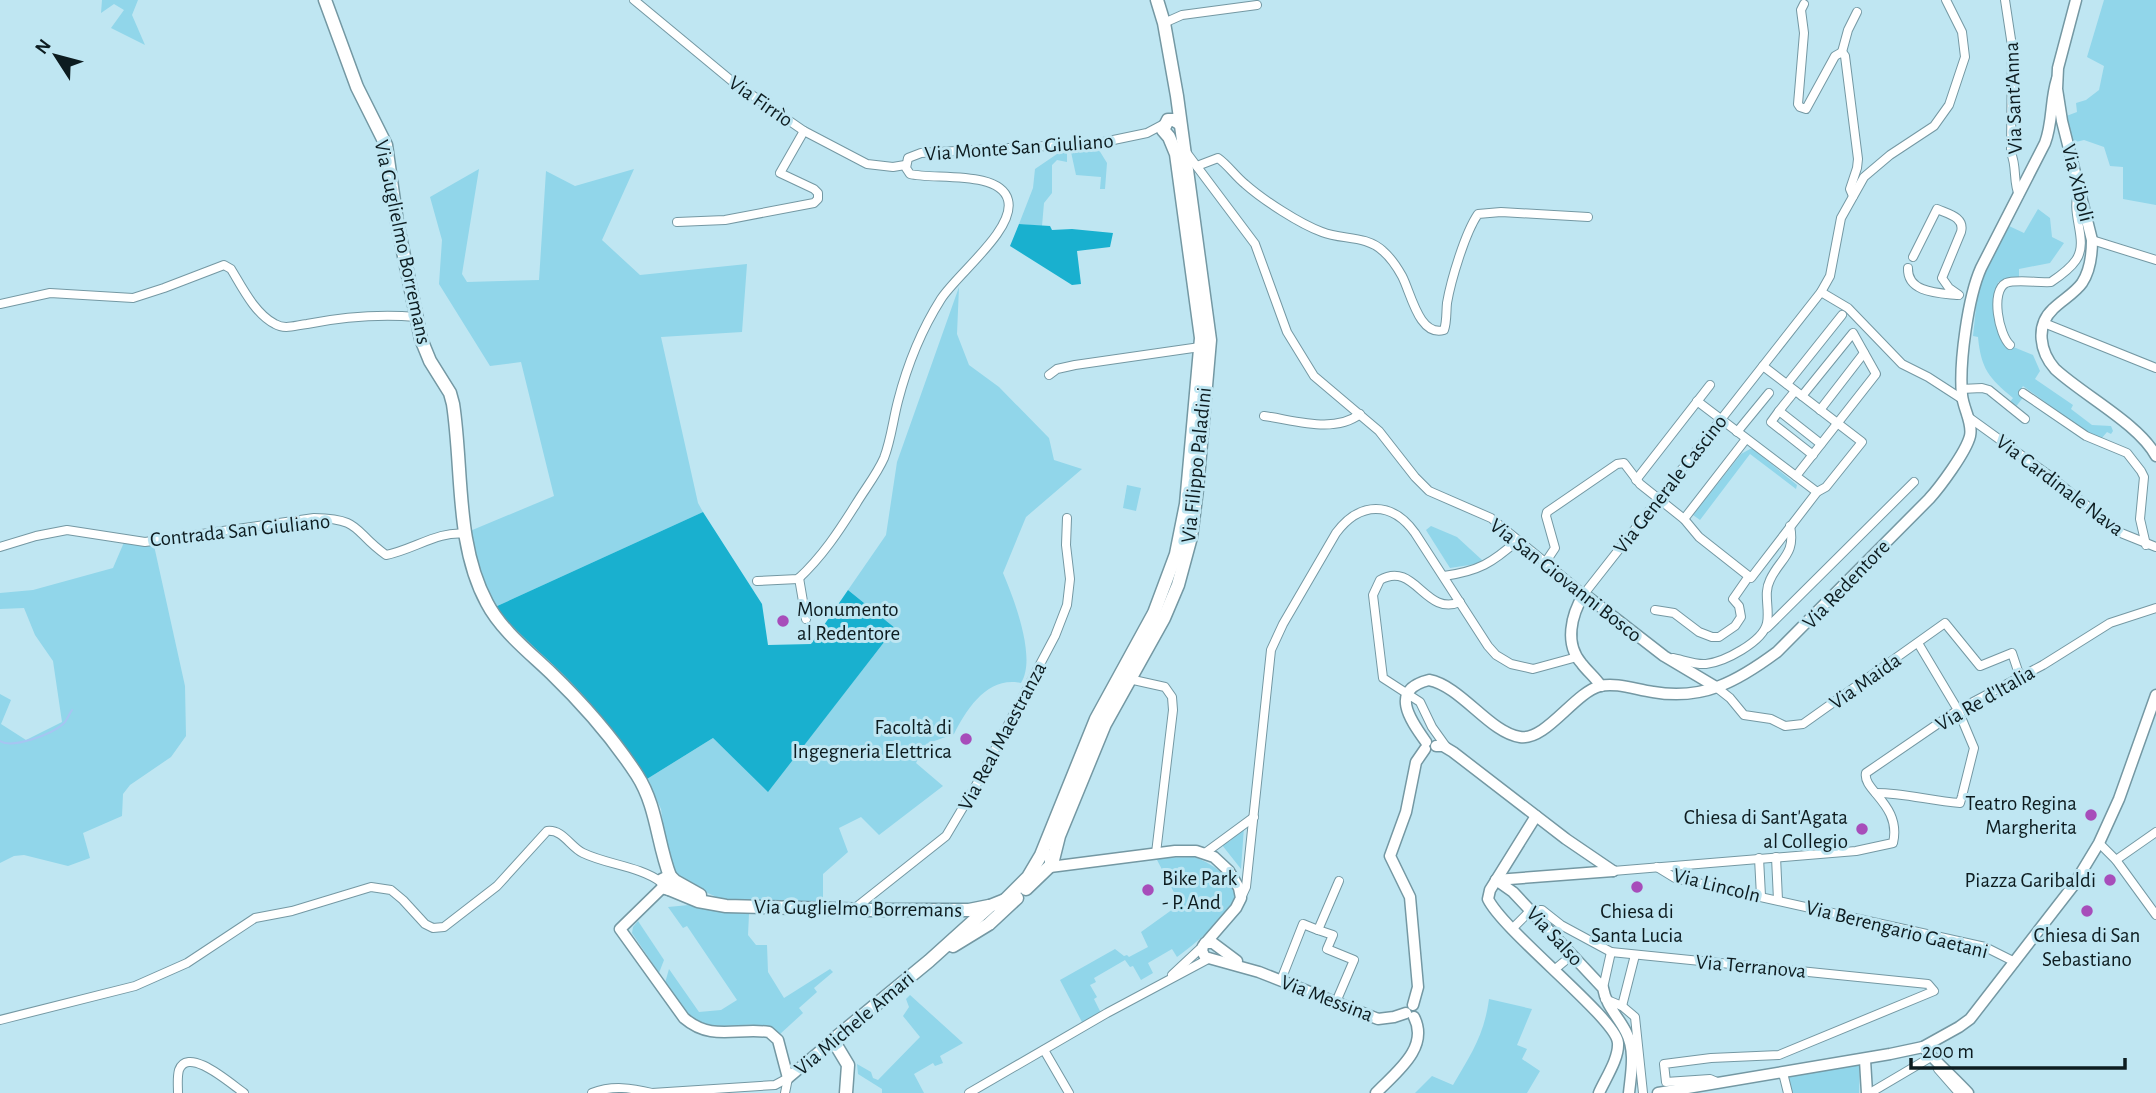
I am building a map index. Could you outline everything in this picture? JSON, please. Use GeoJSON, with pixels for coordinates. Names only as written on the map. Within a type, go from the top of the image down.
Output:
{"type":"FeatureCollection","features":[{"type":"Feature","properties":{"kind":"main road","name":"Via Guglielmo Borremans"},"geometry":{"type":"LineString","coordinates":[[325,0],[357,87],[386,145],[395,210],[416,317],[426,352],[450,393],[453,404],[466,534],[487,604],[500,622],[581,703],[637,775],[653,809],[659,843],[658,854],[667,882],[726,906],[950,910],[974,913]]}},
{"type":"Feature","properties":{"kind":"main road"},"geometry":{"type":"LineString","coordinates":[[1157,0],[1164,23],[1177,96],[1171,130]]}},
{"type":"Feature","properties":{"kind":"main road","name":"Via Filippo Paladini"},"geometry":{"type":"LineString","coordinates":[[1048,861],[1105,724],[1164,618],[1178,585],[1191,537],[1210,340],[1184,149],[1171,130]]}},
{"type":"Feature","properties":{"kind":"main road","name":"Via Filippo Paladini"},"geometry":{"type":"LineString","coordinates":[[1048,861],[1096,719],[1154,613],[1173,566],[1186,504],[1201,338],[1171,130]]}},
{"type":"Feature","properties":{"kind":"main road"},"geometry":{"type":"LineString","coordinates":[[950,910],[958,919],[960,937],[977,925],[974,913],[1028,888],[1048,861]]}},
{"type":"Feature","properties":{"kind":"main road"},"geometry":{"type":"LineString","coordinates":[[1004,901],[1048,861]]}},
{"type":"Feature","properties":{"kind":"main road","name":"Via Michele Amari"},"geometry":{"type":"LineString","coordinates":[[833,1040],[960,937],[989,924],[1028,888]]}},
{"type":"Feature","properties":{"kind":"main road"},"geometry":{"type":"LineString","coordinates":[[833,1040],[848,1065],[846,1093]]}},
{"type":"Feature","properties":{"kind":"street","name":"Via Firrìo"},"geometry":{"type":"LineString","coordinates":[[634,0],[733,82],[804,131],[867,164],[892,167],[905,165]]}},
{"type":"Feature","properties":{"kind":"street"},"geometry":{"type":"LineString","coordinates":[[1853,196],[1864,177],[1890,155],[1934,126],[1949,104],[1965,57],[1962,32],[1946,0]]}},
{"type":"Feature","properties":{"kind":"street","name":"Via Sant'Anna"},"geometry":{"type":"LineString","coordinates":[[2005,0],[2012,46],[2011,153],[2016,165],[2016,189],[2019,195]]}},
{"type":"Feature","properties":{"kind":"street","name":"Via Xiboli"},"geometry":{"type":"LineString","coordinates":[[2043,323],[2053,309],[2082,282],[2090,262],[2092,240],[2061,114],[2057,79],[2076,0]]}},
{"type":"Feature","properties":{"kind":"street"},"geometry":{"type":"LineString","coordinates":[[1804,4],[1801,10],[1804,33],[1798,104],[1806,109],[1835,56],[1842,52],[1848,30],[1857,12]]}},
{"type":"Feature","properties":{"kind":"street"},"geometry":{"type":"LineString","coordinates":[[1164,23],[1182,15],[1256,5]]}},
{"type":"Feature","properties":{"kind":"street"},"geometry":{"type":"LineString","coordinates":[[1842,52],[1845,56],[1856,132],[1857,168],[1850,189],[1853,196]]}},
{"type":"Feature","properties":{"kind":"street","name":"Via Redentore"},"geometry":{"type":"LineString","coordinates":[[1601,686],[1679,696],[1702,693],[1752,669],[1777,652],[1804,627],[1942,484],[1968,442],[1971,432],[1961,394],[1971,297],[1981,268],[2049,132],[2057,79]]}},
{"type":"Feature","properties":{"kind":"street","name":"Via Monte San Giuliano"},"geometry":{"type":"LineString","coordinates":[[800,578],[836,537],[884,457],[905,378],[933,314],[954,282],[988,246],[1003,225],[1009,210],[1003,190],[993,184],[971,179],[915,175],[907,171],[905,165],[912,156],[921,153],[1099,144],[1171,130]]}},
{"type":"Feature","properties":{"kind":"street"},"geometry":{"type":"LineString","coordinates":[[677,222],[725,220],[814,203],[818,193],[814,189],[780,173],[804,131]]}},
{"type":"Feature","properties":{"kind":"street","name":"Via San Giovanni Bosco"},"geometry":{"type":"LineString","coordinates":[[1184,149],[1255,244],[1287,332],[1314,376],[1379,431],[1429,491],[1490,518],[1664,656],[1716,687]]}},
{"type":"Feature","properties":{"kind":"street"},"geometry":{"type":"LineString","coordinates":[[1197,166],[1218,158],[1247,186],[1315,229],[1364,240],[1379,247],[1394,263],[1424,323],[1439,332],[1446,326],[1451,287],[1478,214],[1501,212],[1588,217]]}},
{"type":"Feature","properties":{"kind":"street"},"geometry":{"type":"LineString","coordinates":[[2010,345],[2000,329],[1998,295],[2001,287],[2008,282],[2051,282],[2078,258],[2080,246],[2076,197],[2080,190]]}},
{"type":"Feature","properties":{"kind":"street","name":"Via Generale Cascino"},"geometry":{"type":"LineString","coordinates":[[1577,657],[1571,632],[1574,612],[1584,594],[1821,292],[1829,276],[1841,218],[1853,196]]}},
{"type":"Feature","properties":{"kind":"street"},"geometry":{"type":"LineString","coordinates":[[1913,257],[1937,209],[1960,221],[1963,226],[1942,278],[1949,288],[1959,295]]}},
{"type":"Feature","properties":{"kind":"street"},"geometry":{"type":"LineString","coordinates":[[2092,240],[2156,260]]}},
{"type":"Feature","properties":{"kind":"street"},"geometry":{"type":"LineString","coordinates":[[0,304],[50,293],[91,293],[133,298],[224,265],[231,269],[261,312],[274,324],[285,327],[335,319],[389,315],[416,317]]}},
{"type":"Feature","properties":{"kind":"street"},"geometry":{"type":"LineString","coordinates":[[1908,268],[1908,276],[1914,285],[1940,294],[1971,297]]}},
{"type":"Feature","properties":{"kind":"street"},"geometry":{"type":"LineString","coordinates":[[1821,292],[1848,308],[1902,364],[1961,394],[1982,388],[1989,390],[2025,419]]}},
{"type":"Feature","properties":{"kind":"street"},"geometry":{"type":"LineString","coordinates":[[1787,384],[1842,315]]}},
{"type":"Feature","properties":{"kind":"street"},"geometry":{"type":"LineString","coordinates":[[2156,368],[2043,323],[2040,353],[2062,376],[2131,428],[2156,456]]}},
{"type":"Feature","properties":{"kind":"street"},"geometry":{"type":"LineString","coordinates":[[1796,476],[1813,455],[1821,444],[1838,424],[1876,374],[1853,333],[1771,422],[1813,455]]}},
{"type":"Feature","properties":{"kind":"street"},"geometry":{"type":"LineString","coordinates":[[1049,374],[1057,369],[1075,365],[1200,347]]}},
{"type":"Feature","properties":{"kind":"street"},"geometry":{"type":"LineString","coordinates":[[1820,410],[1864,353]]}},
{"type":"Feature","properties":{"kind":"street"},"geometry":{"type":"LineString","coordinates":[[1655,610],[1674,613],[1707,636],[1719,637],[1735,626],[1741,617],[1739,606],[1733,599],[1817,492],[1826,487],[1862,442],[1763,366]]}},
{"type":"Feature","properties":{"kind":"street"},"geometry":{"type":"LineString","coordinates":[[1636,480],[1710,385]]}},
{"type":"Feature","properties":{"kind":"street"},"geometry":{"type":"LineString","coordinates":[[1737,432],[1769,393]]}},
{"type":"Feature","properties":{"kind":"street"},"geometry":{"type":"LineString","coordinates":[[2023,393],[2086,436],[2118,447],[2136,463],[2144,477],[2140,514],[2146,545]]}},
{"type":"Feature","properties":{"kind":"street"},"geometry":{"type":"LineString","coordinates":[[1697,401],[1817,492]]}},
{"type":"Feature","properties":{"kind":"street"},"geometry":{"type":"LineString","coordinates":[[1779,411],[1821,444]]}},
{"type":"Feature","properties":{"kind":"street"},"geometry":{"type":"LineString","coordinates":[[1264,416],[1332,425],[1350,421],[1360,414]]}},
{"type":"Feature","properties":{"kind":"street","name":"Via Cardinale Nava"},"geometry":{"type":"LineString","coordinates":[[1967,415],[2121,533],[2156,547]]}},
{"type":"Feature","properties":{"kind":"street"},"geometry":{"type":"LineString","coordinates":[[1684,519],[1746,439]]}},
{"type":"Feature","properties":{"kind":"street"},"geometry":{"type":"LineString","coordinates":[[1545,563],[1555,548],[1546,516],[1551,508],[1617,464],[1624,463],[1636,480],[1684,519],[1699,537],[1750,577]]}},
{"type":"Feature","properties":{"kind":"street"},"geometry":{"type":"LineString","coordinates":[[1664,656],[1704,664],[1720,661],[1742,650],[1914,482]]}},
{"type":"Feature","properties":{"kind":"street"},"geometry":{"type":"LineString","coordinates":[[969,1093],[1159,986],[1211,950],[1246,887],[1271,650],[1283,624],[1342,526],[1366,510],[1385,509],[1395,512],[1409,524],[1488,646],[1506,662],[1533,669],[1577,657],[1601,686],[1588,692],[1535,734],[1521,738],[1507,733],[1436,682],[1423,682],[1408,693],[1405,706],[1429,746]]}},
{"type":"Feature","properties":{"kind":"street","name":"Contrada San Giuliano"},"geometry":{"type":"LineString","coordinates":[[0,547],[67,530],[145,542],[314,518],[338,518],[356,525],[386,555],[450,533],[466,534]]}},
{"type":"Feature","properties":{"kind":"street","name":"Via Real Maestranza"},"geometry":{"type":"LineString","coordinates":[[854,910],[946,836],[974,789],[1055,636],[1068,605],[1070,579],[1066,545],[1067,518]]}},
{"type":"Feature","properties":{"kind":"street"},"geometry":{"type":"LineString","coordinates":[[1765,630],[1766,590],[1770,578],[1787,558],[1791,547],[1790,526]]}},
{"type":"Feature","properties":{"kind":"street"},"geometry":{"type":"LineString","coordinates":[[1444,576],[1461,574],[1488,565],[1518,540]]}},
{"type":"Feature","properties":{"kind":"street"},"geometry":{"type":"LineString","coordinates":[[1460,603],[1449,605],[1429,598],[1406,577],[1396,574],[1386,576],[1376,586],[1373,595],[1383,678],[1420,702],[1432,727],[1448,748],[1613,871]]}},
{"type":"Feature","properties":{"kind":"street"},"geometry":{"type":"LineString","coordinates":[[757,580],[800,578],[806,619]]}},
{"type":"Feature","properties":{"kind":"street","name":"Via Re d'Italia"},"geometry":{"type":"LineString","coordinates":[[1876,793],[1865,781],[1866,774],[1958,710],[2020,677],[2109,623],[2156,608]]}},
{"type":"Feature","properties":{"kind":"street","name":"Via Maida"},"geometry":{"type":"LineString","coordinates":[[1716,687],[1744,715],[1771,719],[1785,726],[1805,723],[1945,623],[1980,666],[2012,653],[2020,677]]}},
{"type":"Feature","properties":{"kind":"street"},"geometry":{"type":"LineString","coordinates":[[1876,793],[1899,793],[1933,802],[1960,803],[1973,746],[1958,710],[1918,643]]}},
{"type":"Feature","properties":{"kind":"street"},"geometry":{"type":"LineString","coordinates":[[1129,679],[1165,687],[1172,698],[1173,710],[1156,853]]}},
{"type":"Feature","properties":{"kind":"street"},"geometry":{"type":"LineString","coordinates":[[1658,1093],[1705,1089],[1717,1082],[1865,1060],[1923,1047],[1970,1019],[2081,876],[2099,843],[2132,764],[2156,695]]}},
{"type":"Feature","properties":{"kind":"street"},"geometry":{"type":"LineString","coordinates":[[1429,746],[1448,748]]}},
{"type":"Feature","properties":{"kind":"street"},"geometry":{"type":"LineString","coordinates":[[1376,1093],[1415,1049],[1419,1034],[1411,1012],[1418,988],[1410,897],[1390,856],[1406,812],[1414,767],[1429,746]]}},
{"type":"Feature","properties":{"kind":"street"},"geometry":{"type":"LineString","coordinates":[[1496,880],[1856,851],[1893,843],[1895,829],[1891,816],[1886,803],[1876,793]]}},
{"type":"Feature","properties":{"kind":"street"},"geometry":{"type":"LineString","coordinates":[[1536,816],[1488,895],[1539,959],[1554,970],[1617,1037],[1618,1050],[1599,1093]]}},
{"type":"Feature","properties":{"kind":"street"},"geometry":{"type":"LineString","coordinates":[[1205,853],[1254,817]]}},
{"type":"Feature","properties":{"kind":"street"},"geometry":{"type":"LineString","coordinates":[[0,1020],[135,986],[187,963],[255,918],[292,911],[363,889],[378,887],[391,890],[425,924],[433,928],[444,927],[497,886],[547,831],[559,833],[585,854],[667,882],[620,929],[684,1018],[699,1029],[709,1032],[769,1032],[778,1040],[788,1078],[785,1093]]}},
{"type":"Feature","properties":{"kind":"street"},"geometry":{"type":"LineString","coordinates":[[2116,860],[2156,832]]}},
{"type":"Feature","properties":{"kind":"street"},"geometry":{"type":"LineString","coordinates":[[2099,843],[2153,904],[2156,915]]}},
{"type":"Feature","properties":{"kind":"street"},"geometry":{"type":"LineString","coordinates":[[1048,861],[1077,862],[1184,850],[1205,853],[1220,861],[1229,871],[1239,888],[1241,898]]}},
{"type":"Feature","properties":{"kind":"street"},"geometry":{"type":"LineString","coordinates":[[1759,858],[1761,896]]}},
{"type":"Feature","properties":{"kind":"street"},"geometry":{"type":"LineString","coordinates":[[1776,858],[1778,900]]}},
{"type":"Feature","properties":{"kind":"street","name":"Via Lincoln"},"geometry":{"type":"LineString","coordinates":[[1657,867],[1675,878],[1778,900]]}},
{"type":"Feature","properties":{"kind":"street","name":"Via Salso"},"geometry":{"type":"LineString","coordinates":[[1496,880],[1513,892],[1528,913],[1572,955],[1604,993],[1627,1033],[1630,1044],[1633,1059],[1629,1093]]}},
{"type":"Feature","properties":{"kind":"street"},"geometry":{"type":"LineString","coordinates":[[1318,930],[1339,881]]}},
{"type":"Feature","properties":{"kind":"street","name":"Via Berengario Gaetani"},"geometry":{"type":"LineString","coordinates":[[1778,900],[1985,947],[2015,962]]}},
{"type":"Feature","properties":{"kind":"street","name":"Via Terranova"},"geometry":{"type":"LineString","coordinates":[[1528,913],[1542,910],[1570,930],[1611,952],[1928,984],[1934,991],[1779,1055],[1711,1058],[1664,1064],[1666,1082],[1710,1079],[1717,1082]]}},
{"type":"Feature","properties":{"kind":"street"},"geometry":{"type":"LineString","coordinates":[[1513,928],[1528,913]]}},
{"type":"Feature","properties":{"kind":"street"},"geometry":{"type":"LineString","coordinates":[[1281,980],[1303,924],[1333,936],[1327,949],[1354,960],[1336,1002]]}},
{"type":"Feature","properties":{"kind":"street"},"geometry":{"type":"LineString","coordinates":[[1159,986],[1211,950]]}},
{"type":"Feature","properties":{"kind":"street","name":"Via Messina"},"geometry":{"type":"LineString","coordinates":[[1211,950],[1248,968],[1378,1018],[1411,1012]]}},
{"type":"Feature","properties":{"kind":"street"},"geometry":{"type":"LineString","coordinates":[[1611,952],[1604,993],[1636,1017],[1643,1093]]}},
{"type":"Feature","properties":{"kind":"street"},"geometry":{"type":"LineString","coordinates":[[1554,970],[1572,955]]}},
{"type":"Feature","properties":{"kind":"street"},"geometry":{"type":"LineString","coordinates":[[1622,1006],[1635,956]]}},
{"type":"Feature","properties":{"kind":"street","name":"Via Michele Amari"},"geometry":{"type":"LineString","coordinates":[[592,1093],[609,1088],[632,1088],[652,1093],[775,1085],[788,1078],[833,1040]]}},
{"type":"Feature","properties":{"kind":"street"},"geometry":{"type":"LineString","coordinates":[[1923,1047],[1938,1070],[1959,1093]]}},
{"type":"Feature","properties":{"kind":"street"},"geometry":{"type":"LineString","coordinates":[[1044,1050],[1069,1093]]}},
{"type":"Feature","properties":{"kind":"street"},"geometry":{"type":"LineString","coordinates":[[1865,1060],[1868,1093],[1932,1058]]}},
{"type":"Feature","properties":{"kind":"street"},"geometry":{"type":"LineString","coordinates":[[1932,1058],[1968,1093]]}},
{"type":"Feature","properties":{"kind":"street"},"geometry":{"type":"LineString","coordinates":[[178,1093],[178,1074],[184,1063],[189,1061],[199,1063],[244,1093]]}},
{"type":"Feature","properties":{"kind":"street"},"geometry":{"type":"LineString","coordinates":[[1783,1073],[1788,1093]]}},
{"type":"Feature","properties":{"kind":"shaded area"},"geometry":{"type":"Polygon","coordinates":[[[102,0],[138,0],[132,15],[145,45],[111,28],[124,10],[114,4],[101,13],[102,0]]]}},
{"type":"Feature","properties":{"kind":"shaded area"},"geometry":{"type":"Polygon","coordinates":[[[2104,0],[2156,0],[2156,205],[2123,199],[2123,167],[2110,166],[2104,147],[2084,140],[2068,144],[2061,118],[2077,112],[2076,103],[2086,100],[2099,90],[2104,66],[2087,57],[2104,0]]]}},
{"type":"Feature","properties":{"kind":"shaded area"},"geometry":{"type":"Polygon","coordinates":[[[1099,150],[1107,163],[1105,189],[1100,189],[1101,177],[1076,175],[1071,152],[1099,150]]]}},
{"type":"Feature","properties":{"kind":"shaded area"},"geometry":{"type":"Polygon","coordinates":[[[1067,152],[1067,162],[1057,160],[1052,165],[1052,193],[1044,203],[1042,226],[1019,224],[1033,188],[1035,169],[1057,154],[1067,152]]]}},
{"type":"Feature","properties":{"kind":"shaded area"},"geometry":{"type":"Polygon","coordinates":[[[479,169],[462,274],[467,282],[539,280],[546,171],[575,186],[634,169],[602,240],[640,275],[747,264],[742,332],[661,337],[698,503],[703,512],[495,607],[481,579],[470,531],[554,496],[521,362],[490,366],[439,284],[442,240],[430,197],[479,169]]]}},
{"type":"Feature","properties":{"kind":"shaded area"},"geometry":{"type":"Polygon","coordinates":[[[2038,209],[2050,218],[2052,237],[2064,243],[2050,263],[2019,269],[2019,280],[1998,282],[1996,326],[2006,344],[2033,355],[2040,371],[2035,379],[2073,405],[2071,409],[2092,425],[2111,426],[2111,434],[2107,432],[2101,439],[2092,436],[2023,386],[2019,392],[2024,396],[2015,408],[2009,403],[2013,398],[1988,372],[1981,357],[1978,337],[1973,336],[1982,275],[2009,226],[2024,233],[2038,209]]]}},
{"type":"Feature","properties":{"kind":"shaded area"},"geometry":{"type":"Polygon","coordinates":[[[1019,224],[1050,226],[1052,230],[1113,233],[1110,247],[1077,251],[1081,284],[1072,285],[1010,246],[1019,224]]]}},
{"type":"Feature","properties":{"kind":"shaded area"},"geometry":{"type":"Polygon","coordinates":[[[959,287],[957,334],[969,365],[999,387],[1049,438],[1054,460],[1082,469],[1026,517],[1003,573],[1013,598],[1025,644],[1025,672],[1021,683],[998,684],[989,689],[965,714],[954,734],[926,744],[916,763],[943,786],[879,835],[861,817],[839,828],[848,852],[823,874],[823,907],[727,902],[678,879],[667,853],[661,809],[647,779],[713,738],[768,791],[895,628],[848,590],[886,535],[897,462],[959,287]]]}},
{"type":"Feature","properties":{"kind":"shaded area"},"geometry":{"type":"Polygon","coordinates":[[[1750,449],[1797,485],[1796,489],[1750,454],[1700,520],[1693,515],[1741,454],[1750,449]]]}},
{"type":"Feature","properties":{"kind":"shaded area"},"geometry":{"type":"Polygon","coordinates":[[[1127,485],[1141,488],[1136,511],[1123,508],[1127,485]]]}},
{"type":"Feature","properties":{"kind":"shaded area"},"geometry":{"type":"Polygon","coordinates":[[[703,512],[762,604],[768,645],[811,644],[848,590],[895,628],[768,792],[713,738],[647,779],[589,702],[495,607],[703,512]]]}},
{"type":"Feature","properties":{"kind":"shaded area"},"geometry":{"type":"Polygon","coordinates":[[[1431,526],[1457,537],[1482,563],[1450,568],[1426,530],[1431,526]]]}},
{"type":"Feature","properties":{"kind":"shaded area"},"geometry":{"type":"Polygon","coordinates":[[[125,540],[153,541],[185,686],[186,736],[171,757],[130,785],[123,794],[122,816],[83,833],[90,858],[68,866],[24,855],[14,856],[0,863],[0,694],[11,700],[1,724],[26,740],[62,722],[53,661],[35,635],[24,608],[0,609],[0,593],[33,590],[113,568],[125,540]]]}},
{"type":"Feature","properties":{"kind":"shaded area"},"geometry":{"type":"Polygon","coordinates":[[[1244,827],[1241,869],[1222,845],[1244,827]]]}},
{"type":"Feature","properties":{"kind":"shaded area"},"geometry":{"type":"Polygon","coordinates":[[[1194,857],[1214,867],[1227,878],[1234,891],[1232,905],[1210,930],[1177,957],[1172,949],[1148,963],[1153,973],[1141,980],[1133,966],[1130,967],[1125,960],[1094,978],[1096,982],[1090,985],[1097,997],[1094,999],[1101,1013],[1083,1024],[1060,980],[1115,949],[1129,957],[1148,947],[1141,932],[1180,904],[1156,858],[1194,857]]]}},
{"type":"Feature","properties":{"kind":"shaded area"},"geometry":{"type":"Polygon","coordinates":[[[689,905],[749,914],[748,935],[756,945],[767,945],[768,972],[784,998],[830,969],[833,972],[814,988],[817,992],[799,1008],[803,1013],[779,1035],[756,1025],[708,1025],[696,1020],[684,1011],[665,983],[669,969],[699,1012],[721,1010],[737,1000],[687,926],[683,928],[668,907],[689,905]]]}},
{"type":"Feature","properties":{"kind":"shaded area"},"geometry":{"type":"Polygon","coordinates":[[[638,921],[664,960],[659,973],[632,933],[638,921]]]}},
{"type":"Feature","properties":{"kind":"shaded area"},"geometry":{"type":"Polygon","coordinates":[[[910,995],[963,1043],[940,1056],[943,1063],[935,1066],[933,1063],[914,1074],[924,1093],[882,1093],[882,1089],[858,1074],[857,1064],[871,1072],[873,1078],[878,1080],[920,1037],[903,1016],[909,1007],[906,999],[910,995]]]}},
{"type":"Feature","properties":{"kind":"shaded area"},"geometry":{"type":"Polygon","coordinates":[[[1489,999],[1532,1009],[1517,1045],[1527,1049],[1522,1059],[1540,1071],[1527,1093],[1415,1093],[1432,1076],[1453,1085],[1480,1034],[1489,999]]]}},
{"type":"Feature","properties":{"kind":"shaded area"},"geometry":{"type":"Polygon","coordinates":[[[1860,1064],[1859,1093],[1792,1093],[1787,1077],[1860,1064]]]}},
{"type":"Feature","properties":{"kind":"waterway"},"geometry":{"type":"LineString","coordinates":[[0,741],[23,742],[42,736],[63,724],[72,710]]}},
{"type":"Feature","properties":{"kind":"place","name":"Monumento al Redentore"},"geometry":{"type":"Point","coordinates":[783,621]}},
{"type":"Feature","properties":{"kind":"place","name":"Facoltà di Ingegneria Elettrica"},"geometry":{"type":"Point","coordinates":[966,739]}},
{"type":"Feature","properties":{"kind":"place","name":"Teatro Regina Margherita"},"geometry":{"type":"Point","coordinates":[2091,815]}},
{"type":"Feature","properties":{"kind":"place","name":"Chiesa di Sant'Agata al Collegio"},"geometry":{"type":"Point","coordinates":[1862,829]}},
{"type":"Feature","properties":{"kind":"place","name":"Piazza Garibaldi"},"geometry":{"type":"Point","coordinates":[2110,880]}},
{"type":"Feature","properties":{"kind":"place","name":"Chiesa di Santa Lucia"},"geometry":{"type":"Point","coordinates":[1637,887]}},
{"type":"Feature","properties":{"kind":"place","name":"Bike Park - P. And"},"geometry":{"type":"Point","coordinates":[1148,890]}},
{"type":"Feature","properties":{"kind":"place","name":"Chiesa di San Sebastiano"},"geometry":{"type":"Point","coordinates":[2087,911]}}]}
